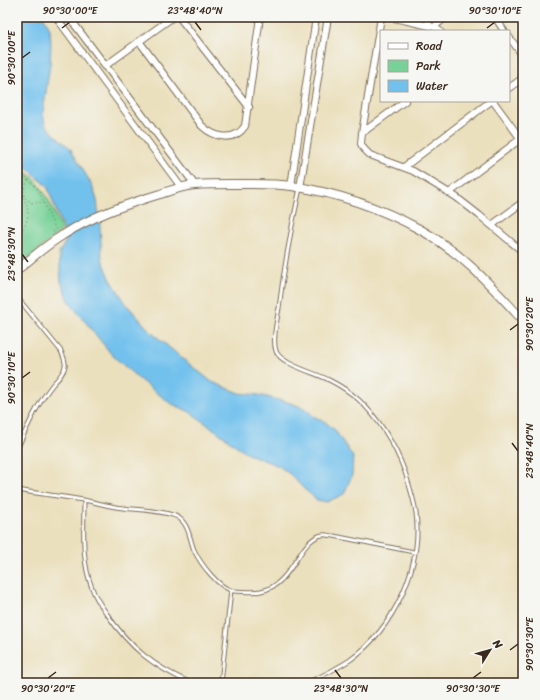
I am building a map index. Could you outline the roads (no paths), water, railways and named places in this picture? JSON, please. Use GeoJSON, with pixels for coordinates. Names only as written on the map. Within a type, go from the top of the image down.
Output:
{"type":"FeatureCollection","features":[{"type":"Feature","properties":{"kind":"street"},"geometry":{"type":"LineString","coordinates":[[56,17],[181,187]]}},
{"type":"Feature","properties":{"kind":"street"},"geometry":{"type":"LineString","coordinates":[[69,17],[195,185]]}},
{"type":"Feature","properties":{"kind":"street"},"geometry":{"type":"LineString","coordinates":[[105,66],[173,17]]}},
{"type":"Feature","properties":{"kind":"street"},"geometry":{"type":"LineString","coordinates":[[179,17],[248,107]]}},
{"type":"Feature","properties":{"kind":"street"},"geometry":{"type":"LineString","coordinates":[[139,41],[202,126],[220,137],[226,137],[237,134],[242,131],[245,126],[260,17]]}},
{"type":"Feature","properties":{"kind":"street"},"geometry":{"type":"LineString","coordinates":[[291,186],[316,17]]}},
{"type":"Feature","properties":{"kind":"street"},"geometry":{"type":"LineString","coordinates":[[300,188],[328,17]]}},
{"type":"Feature","properties":{"kind":"street"},"geometry":{"type":"LineString","coordinates":[[381,17],[362,133],[361,144],[364,149],[370,155],[413,171],[449,193],[467,205],[523,252]]}},
{"type":"Feature","properties":{"kind":"street"},"geometry":{"type":"LineString","coordinates":[[390,17],[431,26],[438,30]]}},
{"type":"Feature","properties":{"kind":"street"},"geometry":{"type":"LineString","coordinates":[[429,17],[431,26]]}},
{"type":"Feature","properties":{"kind":"street"},"geometry":{"type":"LineString","coordinates":[[431,26],[446,17]]}},
{"type":"Feature","properties":{"kind":"street"},"geometry":{"type":"LineString","coordinates":[[495,17],[502,30]]}},
{"type":"Feature","properties":{"kind":"street"},"geometry":{"type":"LineString","coordinates":[[510,38],[523,56]]}},
{"type":"Feature","properties":{"kind":"street"},"geometry":{"type":"LineString","coordinates":[[510,87],[523,78]]}},
{"type":"Feature","properties":{"kind":"street"},"geometry":{"type":"LineString","coordinates":[[362,133],[404,102]]}},
{"type":"Feature","properties":{"kind":"street"},"geometry":{"type":"LineString","coordinates":[[404,167],[491,102]]}},
{"type":"Feature","properties":{"kind":"street"},"geometry":{"type":"LineString","coordinates":[[449,193],[522,139],[493,102]]}},
{"type":"Feature","properties":{"kind":"street"},"geometry":{"type":"LineString","coordinates":[[17,270],[59,232],[144,199],[181,187],[195,185],[263,184],[291,186],[333,195],[368,205],[421,230],[464,260],[518,315],[523,317]]}},
{"type":"Feature","properties":{"kind":"street"},"geometry":{"type":"LineString","coordinates":[[492,225],[523,202]]}},
{"type":"Feature","properties":{"kind":"lane"},"geometry":{"type":"LineString","coordinates":[[300,188],[281,289],[275,331],[276,352],[283,360],[325,378],[354,397],[372,415],[388,437],[400,461],[410,488],[416,513],[417,534],[409,578],[400,601],[388,621],[371,641],[350,659],[330,672],[307,683]]}},
{"type":"Feature","properties":{"kind":"lane"},"geometry":{"type":"LineString","coordinates":[[17,297],[61,351],[65,360],[63,373],[42,398],[17,449]]}},
{"type":"Feature","properties":{"kind":"lane"},"geometry":{"type":"LineString","coordinates":[[17,490],[166,514],[179,518],[190,536],[194,551],[202,565],[220,584],[231,590],[261,591],[274,586],[283,579],[313,539],[322,535],[414,552]]}},
{"type":"Feature","properties":{"kind":"lane"},"geometry":{"type":"LineString","coordinates":[[84,500],[83,547],[92,588],[101,606],[126,639],[142,654],[170,674],[191,683]]}},
{"type":"Feature","properties":{"kind":"lane"},"geometry":{"type":"LineString","coordinates":[[221,683],[231,590]]}},
{"type":"Feature","properties":{"kind":"water"},"geometry":{"type":"Polygon","coordinates":[[[17,17],[44,17],[50,29],[50,64],[43,113],[45,124],[70,148],[92,185],[97,200],[102,259],[111,280],[127,305],[150,331],[212,382],[240,393],[259,395],[291,403],[306,409],[313,416],[324,421],[335,430],[353,457],[352,475],[344,494],[327,502],[317,500],[291,475],[279,466],[248,454],[190,412],[170,403],[140,380],[112,355],[70,303],[61,281],[59,253],[67,239],[47,186],[17,157],[17,17]]]}}]}
